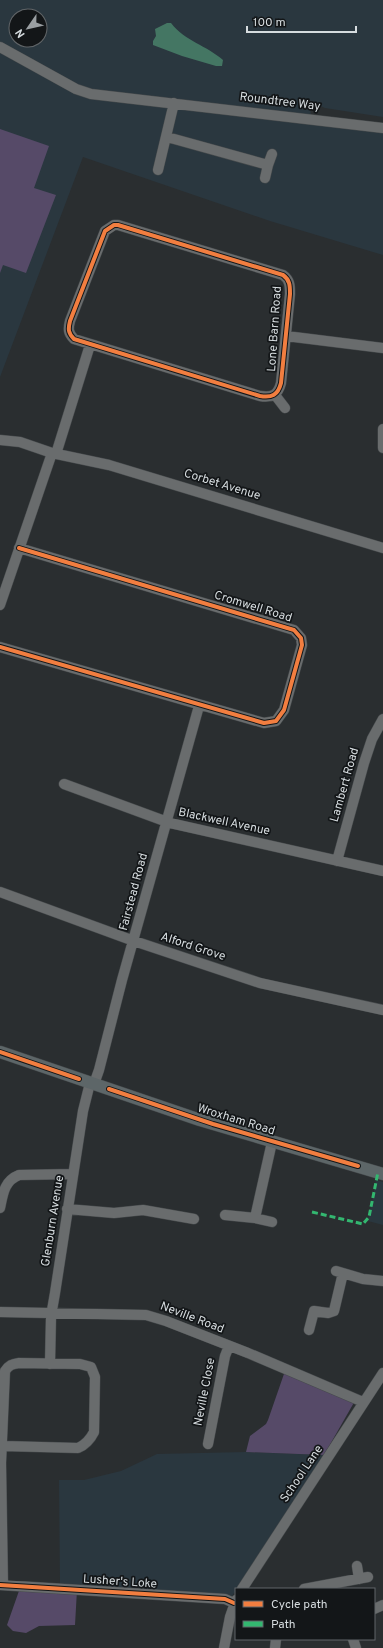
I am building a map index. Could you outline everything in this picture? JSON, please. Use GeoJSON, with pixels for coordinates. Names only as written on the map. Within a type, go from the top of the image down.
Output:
{"type":"FeatureCollection","features":[{"type":"Feature","properties":{"kind":"main road","name":"Wroxham Road"},"geometry":{"type":"LineString","coordinates":[[0,1052],[185,1115],[383,1174]]}},
{"type":"Feature","properties":{"kind":"street","name":"Roundtree Way"},"geometry":{"type":"LineString","coordinates":[[0,47],[83,92],[383,128]]}},
{"type":"Feature","properties":{"kind":"street"},"geometry":{"type":"LineString","coordinates":[[158,170],[174,103]]}},
{"type":"Feature","properties":{"kind":"street"},"geometry":{"type":"LineString","coordinates":[[167,137],[268,165]]}},
{"type":"Feature","properties":{"kind":"street"},"geometry":{"type":"LineString","coordinates":[[265,178],[272,154]]}},
{"type":"Feature","properties":{"kind":"street","name":"Lone Barn Road"},"geometry":{"type":"LineString","coordinates":[[118,224],[283,275],[288,278],[290,284],[286,336],[279,390],[275,395],[266,397],[90,345],[67,336],[70,321],[105,231],[108,228],[118,224]]}},
{"type":"Feature","properties":{"kind":"street"},"geometry":{"type":"LineString","coordinates":[[286,336],[383,348]]}},
{"type":"Feature","properties":{"kind":"street"},"geometry":{"type":"LineString","coordinates":[[0,605],[54,453],[90,345]]}},
{"type":"Feature","properties":{"kind":"street"},"geometry":{"type":"LineString","coordinates":[[275,395],[285,408]]}},
{"type":"Feature","properties":{"kind":"street"},"geometry":{"type":"LineString","coordinates":[[383,429],[383,448]]}},
{"type":"Feature","properties":{"kind":"street","name":"Corbet Avenue"},"geometry":{"type":"LineString","coordinates":[[0,440],[20,442],[54,453],[109,465],[383,548]]}},
{"type":"Feature","properties":{"kind":"street","name":"Cromwell Road"},"geometry":{"type":"LineString","coordinates":[[0,647],[199,706],[264,723],[276,721],[284,710],[302,645],[301,638],[294,630],[19,548]]}},
{"type":"Feature","properties":{"kind":"street","name":"Fairstead Road"},"geometry":{"type":"LineString","coordinates":[[92,1083],[99,1070],[199,706]]}},
{"type":"Feature","properties":{"kind":"street","name":"Lambert Road"},"geometry":{"type":"LineString","coordinates":[[337,861],[372,738],[383,719]]}},
{"type":"Feature","properties":{"kind":"street","name":"Blackwell Avenue"},"geometry":{"type":"LineString","coordinates":[[64,784],[167,822],[383,871]]}},
{"type":"Feature","properties":{"kind":"street","name":"Alford Grove"},"geometry":{"type":"LineString","coordinates":[[0,892],[134,941],[260,983],[383,1010]]}},
{"type":"Feature","properties":{"kind":"street","name":"Glenburn Avenue"},"geometry":{"type":"LineString","coordinates":[[50,1364],[52,1313],[67,1209],[83,1111],[92,1083]]}},
{"type":"Feature","properties":{"kind":"street"},"geometry":{"type":"LineString","coordinates":[[255,1218],[272,1142]]}},
{"type":"Feature","properties":{"kind":"street"},"geometry":{"type":"LineString","coordinates":[[0,1208],[4,1190],[7,1183],[13,1177],[19,1175],[73,1174]]}},
{"type":"Feature","properties":{"kind":"street"},"geometry":{"type":"LineString","coordinates":[[67,1209],[114,1213],[143,1210],[188,1221]]}},
{"type":"Feature","properties":{"kind":"street"},"geometry":{"type":"LineString","coordinates":[[225,1215],[255,1218],[272,1222]]}},
{"type":"Feature","properties":{"kind":"street"},"geometry":{"type":"LineString","coordinates":[[309,1330],[314,1311],[328,1313],[334,1311],[340,1272],[363,1279],[383,1281]]}},
{"type":"Feature","properties":{"kind":"street","name":"Neville Road"},"geometry":{"type":"LineString","coordinates":[[0,1312],[146,1315],[166,1321],[229,1346],[363,1402]]}},
{"type":"Feature","properties":{"kind":"street","name":"Neville Close"},"geometry":{"type":"LineString","coordinates":[[208,1444],[225,1356],[229,1346]]}},
{"type":"Feature","properties":{"kind":"street"},"geometry":{"type":"LineString","coordinates":[[2,1585],[1,1463],[3,1446],[4,1377],[8,1366],[13,1363],[19,1363],[80,1364],[91,1367],[95,1377],[94,1432],[82,1446],[78,1448],[3,1446]]}},
{"type":"Feature","properties":{"kind":"street","name":"School Lane"},"geometry":{"type":"LineString","coordinates":[[243,1588],[383,1373]]}},
{"type":"Feature","properties":{"kind":"street"},"geometry":{"type":"LineString","coordinates":[[309,1588],[364,1578],[357,1566]]}},
{"type":"Feature","properties":{"kind":"street","name":"Lusher's Loke"},"geometry":{"type":"LineString","coordinates":[[2,1585],[90,1589],[225,1599],[235,1602]]}},
{"type":"Feature","properties":{"kind":"street"},"geometry":{"type":"LineString","coordinates":[[224,1648],[231,1633],[235,1602]]}},
{"type":"Feature","properties":{"kind":"shaded area"},"geometry":{"type":"Polygon","coordinates":[[[0,0],[383,0],[383,117],[325,108],[309,101],[312,122],[383,129],[383,255],[270,221],[83,157],[0,377],[0,0]]]}},
{"type":"Feature","properties":{"kind":"shaded area"},"geometry":{"type":"Polygon","coordinates":[[[167,23],[171,23],[183,35],[223,60],[222,66],[216,66],[182,56],[153,45],[153,41],[156,36],[155,29],[167,23]]]}},
{"type":"Feature","properties":{"kind":"shaded area"},"geometry":{"type":"Polygon","coordinates":[[[0,129],[49,146],[34,188],[56,195],[26,273],[3,265],[0,273],[0,129]]]}},
{"type":"Feature","properties":{"kind":"shaded area"},"geometry":{"type":"Polygon","coordinates":[[[376,1180],[383,1182],[383,1225],[368,1221],[376,1180]]]}},
{"type":"Feature","properties":{"kind":"shaded area"},"geometry":{"type":"Polygon","coordinates":[[[285,1371],[356,1399],[324,1455],[246,1452],[250,1436],[266,1424],[268,1420],[285,1371]]]}},
{"type":"Feature","properties":{"kind":"shaded area"},"geometry":{"type":"Polygon","coordinates":[[[246,1452],[324,1455],[237,1588],[235,1588],[232,1596],[60,1586],[59,1480],[84,1480],[121,1471],[157,1454],[246,1452]]]}},
{"type":"Feature","properties":{"kind":"shaded area"},"geometry":{"type":"Polygon","coordinates":[[[20,1588],[77,1590],[75,1625],[39,1626],[26,1633],[13,1631],[7,1625],[20,1588]]]}},
{"type":"Feature","properties":{"kind":"marked path"},"geometry":{"type":"LineString","coordinates":[[312,1212],[363,1224],[369,1217],[378,1172]]}},
{"type":"Feature","properties":{"kind":"cycle path"},"geometry":{"type":"LineString","coordinates":[[114,225],[283,275],[287,279],[290,294],[281,383],[274,395],[260,396],[74,339],[69,331],[70,321],[105,231],[114,225]]}},
{"type":"Feature","properties":{"kind":"cycle path"},"geometry":{"type":"LineString","coordinates":[[0,647],[264,723],[276,721],[284,710],[302,645],[301,638],[294,630],[19,548]]}},
{"type":"Feature","properties":{"kind":"cycle path"},"geometry":{"type":"LineString","coordinates":[[0,1052],[79,1079]]}},
{"type":"Feature","properties":{"kind":"cycle path"},"geometry":{"type":"LineString","coordinates":[[109,1089],[213,1124],[358,1166]]}},
{"type":"Feature","properties":{"kind":"cycle path"},"geometry":{"type":"LineString","coordinates":[[0,1585],[225,1599],[234,1603]]}}]}
